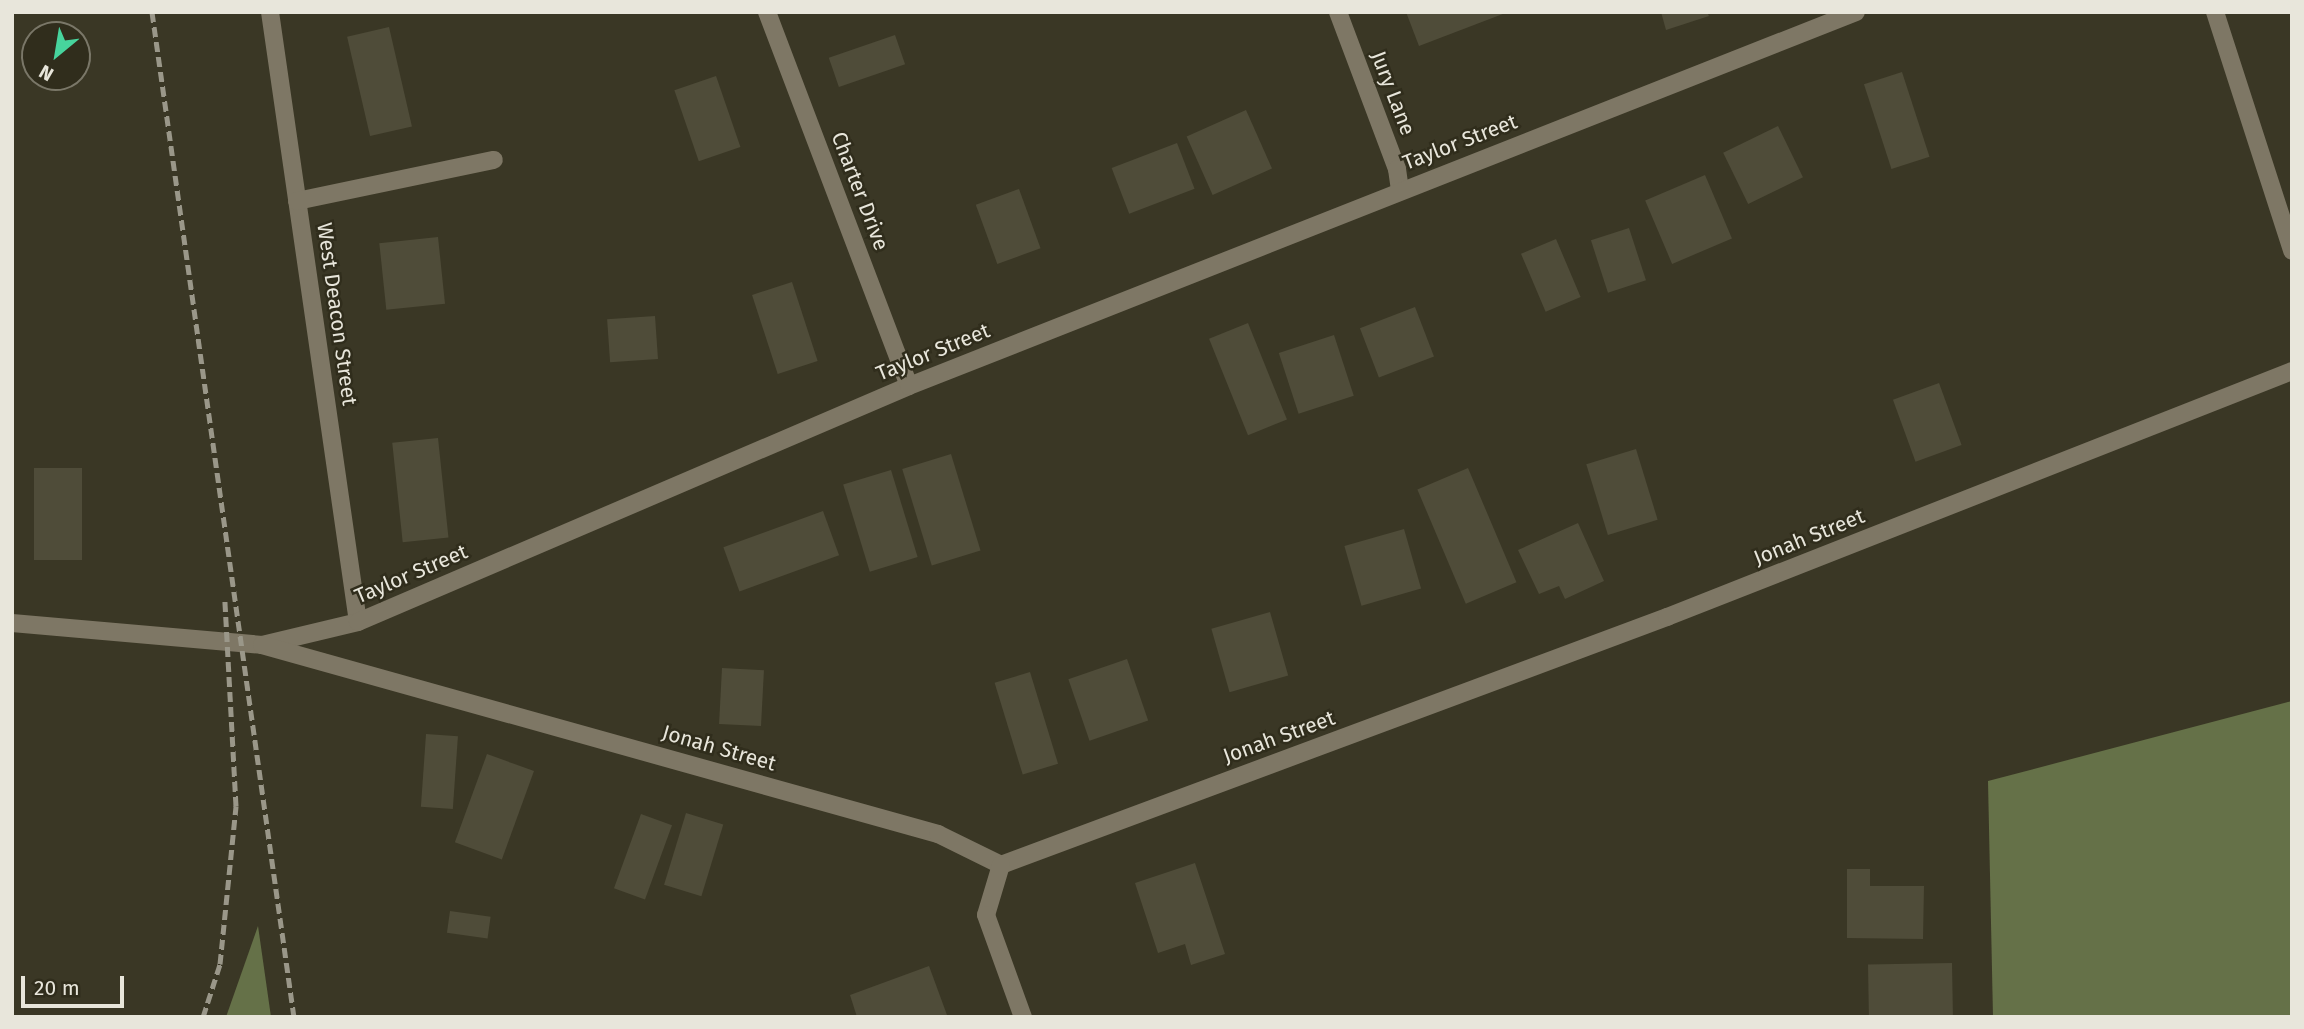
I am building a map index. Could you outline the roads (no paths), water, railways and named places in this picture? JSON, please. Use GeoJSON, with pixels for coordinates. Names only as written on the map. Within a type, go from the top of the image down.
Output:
{"type":"FeatureCollection","features":[{"type":"Feature","properties":{"kind":"street","name":"West Deacon Street"},"geometry":{"type":"LineString","coordinates":[[270,12],[358,622]]}},
{"type":"Feature","properties":{"kind":"street","name":"Charter Drive"},"geometry":{"type":"LineString","coordinates":[[767,12],[909,386]]}},
{"type":"Feature","properties":{"kind":"street","name":"Jury Lane"},"geometry":{"type":"LineString","coordinates":[[1338,12],[1397,169],[1400,190]]}},
{"type":"Feature","properties":{"kind":"street","name":"Taylor Street"},"geometry":{"type":"LineString","coordinates":[[12,623],[262,645],[358,622],[909,386],[1856,12]]}},
{"type":"Feature","properties":{"kind":"street"},"geometry":{"type":"LineString","coordinates":[[2215,12],[2292,251]]}},
{"type":"Feature","properties":{"kind":"street"},"geometry":{"type":"LineString","coordinates":[[297,201],[494,160]]}},
{"type":"Feature","properties":{"kind":"street","name":"Jonah Street"},"geometry":{"type":"LineString","coordinates":[[262,645],[938,834],[1001,864],[1667,617],[2292,371]]}},
{"type":"Feature","properties":{"kind":"street"},"geometry":{"type":"LineString","coordinates":[[1001,864],[986,915],[1023,1017]]}},
{"type":"Feature","properties":{"kind":"railway"},"geometry":{"type":"LineString","coordinates":[[152,12],[294,1017]]}},
{"type":"Feature","properties":{"kind":"railway"},"geometry":{"type":"LineString","coordinates":[[203,1017],[220,964],[236,806],[225,600]]}}]}
